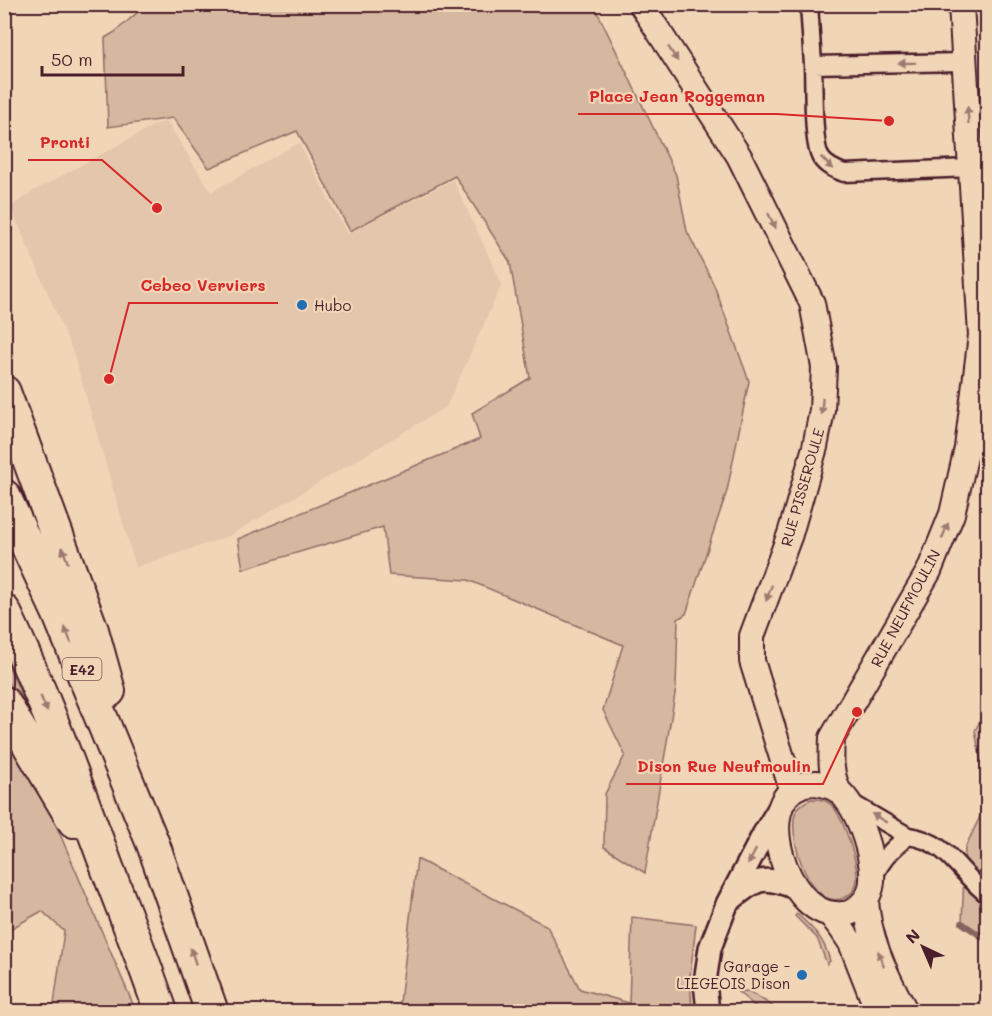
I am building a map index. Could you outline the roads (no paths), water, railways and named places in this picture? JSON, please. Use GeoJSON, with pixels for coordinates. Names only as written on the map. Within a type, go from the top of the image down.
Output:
{"type":"FeatureCollection","features":[{"type":"Feature","properties":{"kind":"highway"},"geometry":{"type":"LineString","coordinates":[[4,392],[92,630],[153,844]]}},
{"type":"Feature","properties":{"kind":"highway","name":"E42"},"geometry":{"type":"LineString","coordinates":[[4,496],[58,612],[153,844],[212,1011]]}},
{"type":"Feature","properties":{"kind":"highway"},"geometry":{"type":"LineString","coordinates":[[4,611],[66,755],[161,1011]]}},
{"type":"Feature","properties":{"kind":"highway"},"geometry":{"type":"LineString","coordinates":[[4,703],[70,814],[126,917]]}},
{"type":"Feature","properties":{"kind":"main road","name":"RUE PISSEROULE"},"geometry":{"type":"LineString","coordinates":[[641,4],[739,156],[812,303],[824,367],[822,410],[815,447],[790,534],[752,636],[752,661],[792,790]]}},
{"type":"Feature","properties":{"kind":"main road","name":"RUE NEUFMOULIN"},"geometry":{"type":"LineString","coordinates":[[843,796],[832,776],[832,738],[929,571],[952,514],[967,448],[981,334],[961,4]]}},
{"type":"Feature","properties":{"kind":"main road"},"geometry":{"type":"LineString","coordinates":[[869,889],[856,909],[843,915],[830,914],[817,909],[807,902],[795,888],[778,844],[777,831],[778,810],[792,790],[802,784],[826,785],[843,796],[860,823],[866,841],[869,889],[867,913],[872,935],[890,983],[906,1011]]}},
{"type":"Feature","properties":{"kind":"main road"},"geometry":{"type":"LineString","coordinates":[[830,914],[851,943],[879,1011]]}},
{"type":"Feature","properties":{"kind":"street"},"geometry":{"type":"LineString","coordinates":[[809,4],[816,144],[821,159],[844,173],[971,168]]}},
{"type":"Feature","properties":{"kind":"street"},"geometry":{"type":"LineString","coordinates":[[813,65],[965,62]]}},
{"type":"Feature","properties":{"kind":"street"},"geometry":{"type":"LineString","coordinates":[[843,796],[908,836],[918,837],[938,846],[957,862],[972,882],[987,896]]}},
{"type":"Feature","properties":{"kind":"street"},"geometry":{"type":"LineString","coordinates":[[708,1011],[705,982],[710,948],[727,904],[778,810]]}},
{"type":"Feature","properties":{"kind":"street"},"geometry":{"type":"LineString","coordinates":[[869,889],[881,862],[908,836]]}},
{"type":"Feature","properties":{"kind":"street"},"geometry":{"type":"LineString","coordinates":[[727,904],[754,882],[779,881],[795,888]]}},
{"type":"Feature","properties":{"kind":"waterway"},"geometry":{"type":"LineString","coordinates":[[962,923],[988,941]]}},
{"type":"Feature","properties":{"kind":"place","name":"Place Jean Roggeman"},"geometry":{"type":"Point","coordinates":[889,121]}},
{"type":"Feature","properties":{"kind":"place","name":"Pronti"},"geometry":{"type":"Point","coordinates":[157,208]}},
{"type":"Feature","properties":{"kind":"place","name":"Hubo"},"geometry":{"type":"Point","coordinates":[302,305]}},
{"type":"Feature","properties":{"kind":"place","name":"Cebeo Verviers"},"geometry":{"type":"Point","coordinates":[109,379]}},
{"type":"Feature","properties":{"kind":"place","name":"Dison Rue Neufmoulin"},"geometry":{"type":"Point","coordinates":[857,712]}},
{"type":"Feature","properties":{"kind":"place","name":"Garage - LIEGEOIS Dison"},"geometry":{"type":"Point","coordinates":[802,975]}}]}
